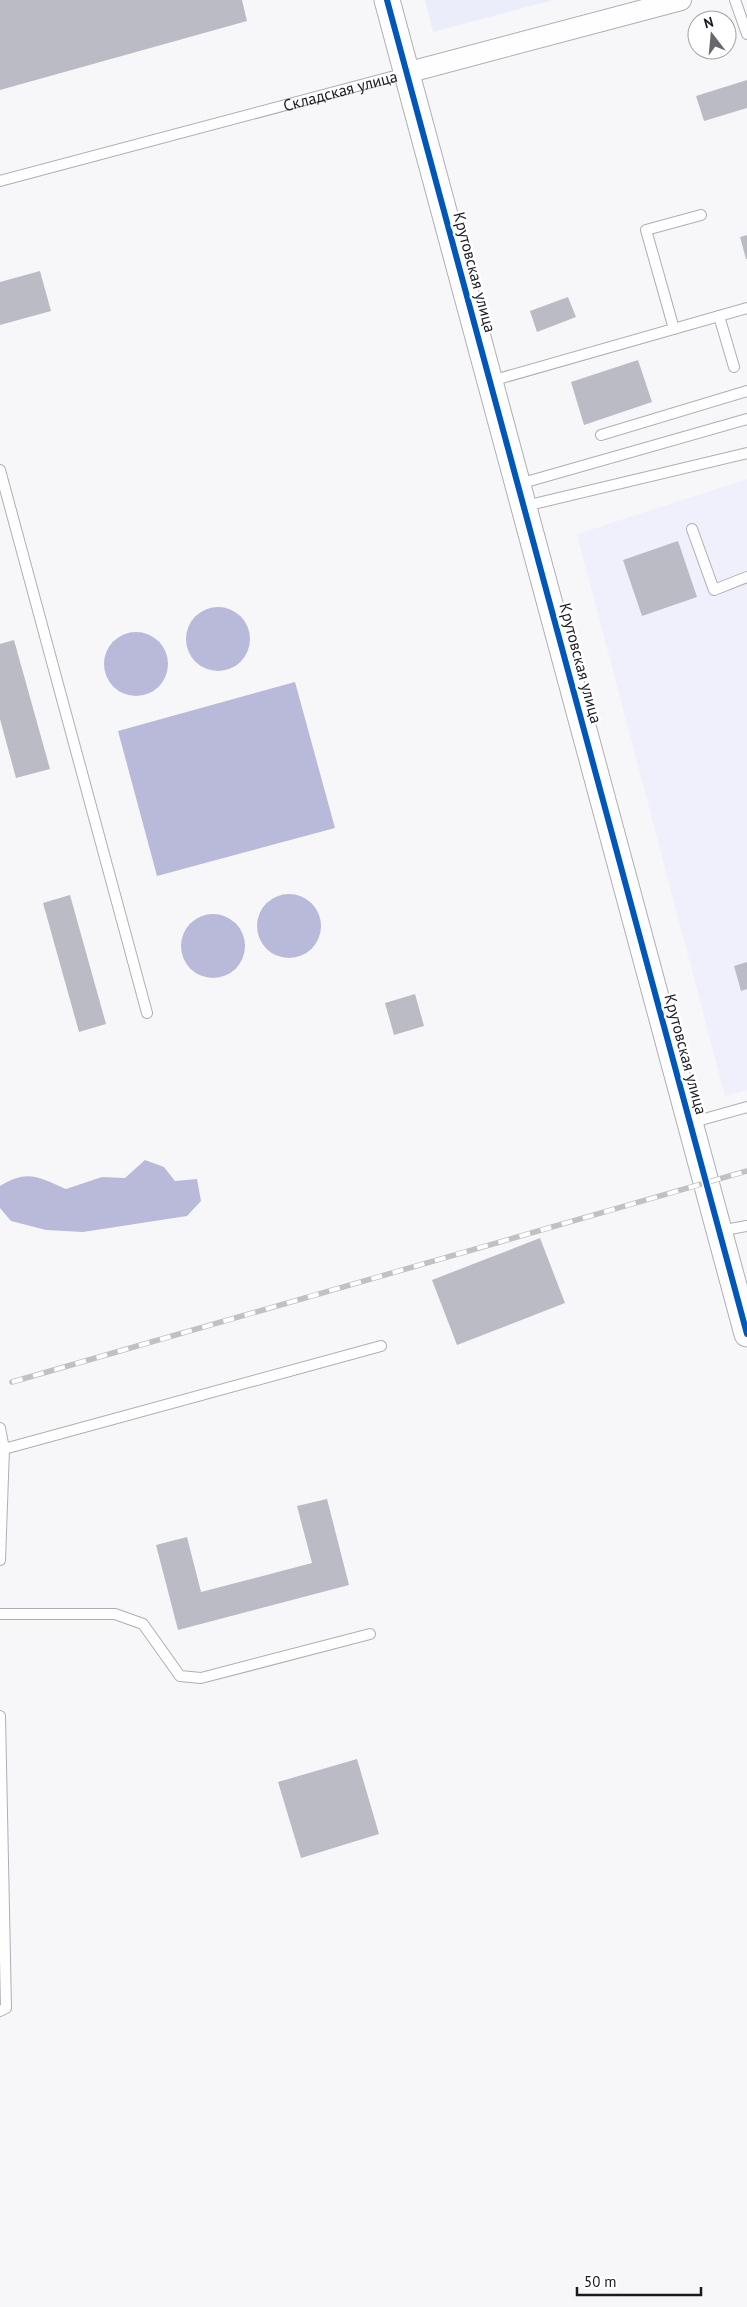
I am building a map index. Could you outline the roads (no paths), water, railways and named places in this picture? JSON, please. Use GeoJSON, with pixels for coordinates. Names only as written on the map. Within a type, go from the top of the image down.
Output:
{"type":"FeatureCollection","features":[{"type":"Feature","properties":{"kind":"street","name":"Крутовская улица"},"geometry":{"type":"LineString","coordinates":[[387,0],[747,1334]]}},
{"type":"Feature","properties":{"kind":"street","name":"Складская улица"},"geometry":{"type":"LineString","coordinates":[[406,73],[681,0]]}},
{"type":"Feature","properties":{"kind":"lane"},"geometry":{"type":"LineString","coordinates":[[735,0],[747,34]]}},
{"type":"Feature","properties":{"kind":"lane","name":"Складская улица"},"geometry":{"type":"LineString","coordinates":[[0,181],[406,73]]}},
{"type":"Feature","properties":{"kind":"lane"},"geometry":{"type":"LineString","coordinates":[[674,328],[646,230],[701,215]]}},
{"type":"Feature","properties":{"kind":"lane"},"geometry":{"type":"LineString","coordinates":[[491,381],[747,308]]}},
{"type":"Feature","properties":{"kind":"lane"},"geometry":{"type":"LineString","coordinates":[[719,316],[734,367]]}},
{"type":"Feature","properties":{"kind":"lane"},"geometry":{"type":"LineString","coordinates":[[600,436],[747,391]]}},
{"type":"Feature","properties":{"kind":"lane"},"geometry":{"type":"LineString","coordinates":[[522,495],[747,419]]}},
{"type":"Feature","properties":{"kind":"lane"},"geometry":{"type":"LineString","coordinates":[[522,495],[747,454]]}},
{"type":"Feature","properties":{"kind":"lane"},"geometry":{"type":"LineString","coordinates":[[0,470],[147,1014]]}},
{"type":"Feature","properties":{"kind":"lane"},"geometry":{"type":"LineString","coordinates":[[692,529],[714,590],[747,577]]}},
{"type":"Feature","properties":{"kind":"lane"},"geometry":{"type":"LineString","coordinates":[[690,1122],[747,1107]]}},
{"type":"Feature","properties":{"kind":"lane"},"geometry":{"type":"LineString","coordinates":[[719,1231],[747,1226]]}},
{"type":"Feature","properties":{"kind":"lane"},"geometry":{"type":"LineString","coordinates":[[4,1449],[381,1346]]}},
{"type":"Feature","properties":{"kind":"lane"},"geometry":{"type":"LineString","coordinates":[[0,1428],[4,1449],[0,1560]]}},
{"type":"Feature","properties":{"kind":"lane"},"geometry":{"type":"LineString","coordinates":[[0,1614],[115,1614],[143,1624],[180,1676],[201,1678],[370,1634]]}},
{"type":"Feature","properties":{"kind":"lane"},"geometry":{"type":"LineString","coordinates":[[0,1716],[6,2008],[0,2011]]}},
{"type":"Feature","properties":{"kind":"water"},"geometry":{"type":"Polygon","coordinates":[[[212,607],[224,607],[241,616],[248,627],[250,639],[248,651],[241,662],[224,671],[212,671],[200,666],[191,657],[186,645],[186,633],[191,621],[200,612],[212,607]]]}},
{"type":"Feature","properties":{"kind":"water"},"geometry":{"type":"Polygon","coordinates":[[[130,632],[142,632],[159,641],[166,652],[168,664],[166,676],[159,687],[142,696],[130,696],[118,691],[109,682],[104,670],[104,658],[109,646],[118,637],[130,632]]]}},
{"type":"Feature","properties":{"kind":"water"},"geometry":{"type":"Polygon","coordinates":[[[295,682],[335,828],[157,876],[118,731],[295,682]]]}},
{"type":"Feature","properties":{"kind":"water"},"geometry":{"type":"Polygon","coordinates":[[[283,894],[295,894],[312,903],[319,914],[321,926],[319,938],[312,949],[295,958],[283,958],[271,953],[262,944],[257,932],[257,920],[262,908],[271,899],[283,894]]]}},
{"type":"Feature","properties":{"kind":"water"},"geometry":{"type":"Polygon","coordinates":[[[207,914],[219,914],[236,923],[243,934],[245,946],[243,958],[236,969],[219,978],[207,978],[195,973],[186,964],[181,952],[181,940],[186,928],[195,919],[207,914]]]}},
{"type":"Feature","properties":{"kind":"water"},"geometry":{"type":"Polygon","coordinates":[[[145,1160],[164,1167],[175,1181],[197,1179],[201,1201],[187,1216],[83,1232],[46,1230],[11,1221],[0,1208],[0,1186],[18,1178],[26,1176],[40,1178],[66,1189],[102,1177],[125,1178],[145,1160]]]}},
{"type":"Feature","properties":{"kind":"railway"},"geometry":{"type":"LineString","coordinates":[[12,1382],[747,1171]]}}]}
